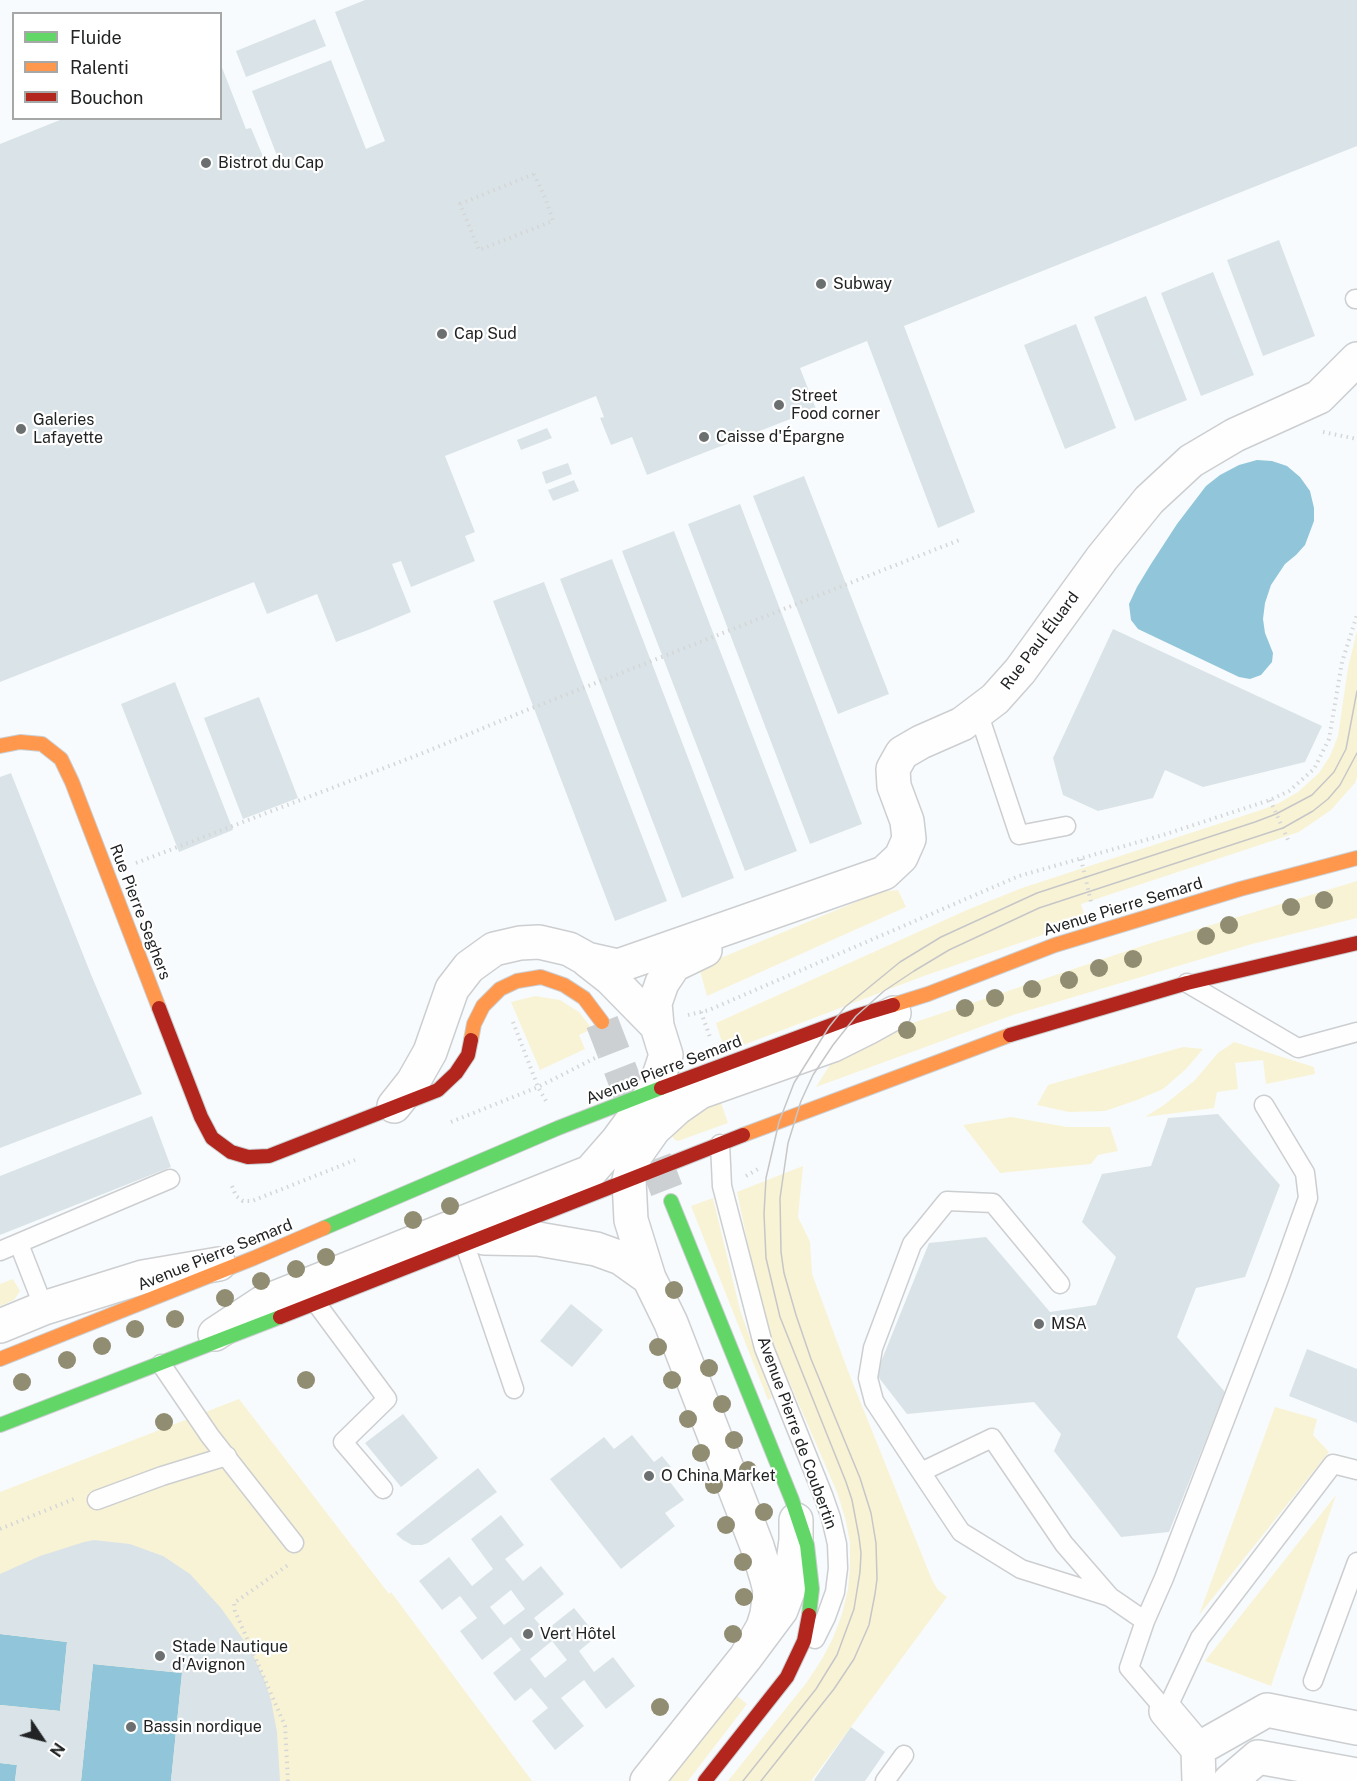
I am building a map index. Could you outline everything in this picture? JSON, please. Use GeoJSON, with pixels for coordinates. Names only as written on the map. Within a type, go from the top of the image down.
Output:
{"type":"FeatureCollection","features":[{"type":"Feature","properties":{"kind":"main road","name":"Rue Pierre Seghers"},"geometry":{"type":"LineString","coordinates":[[0,746],[20,742],[42,744],[61,759],[72,782],[201,1117],[212,1138],[231,1152],[248,1157],[269,1156],[394,1107]]}},
{"type":"Feature","properties":{"kind":"main road","name":"Avenue Pierre Semard"},"geometry":{"type":"LineString","coordinates":[[0,1359],[254,1258],[558,1128],[856,1016],[928,994],[1055,945],[1240,889],[1357,858]]}},
{"type":"Feature","properties":{"kind":"main road"},"geometry":{"type":"LineString","coordinates":[[0,1425],[720,1144],[997,1039],[1187,982],[1357,943]]}},
{"type":"Feature","properties":{"kind":"main road"},"geometry":{"type":"LineString","coordinates":[[394,1107],[438,1090],[456,1073],[468,1055],[474,1024],[483,1006],[500,989],[517,981],[541,977],[564,985],[584,998],[602,1022]]}},
{"type":"Feature","properties":{"kind":"main road","name":"Avenue Pierre de Coubertin"},"geometry":{"type":"LineString","coordinates":[[671,1201],[792,1500],[807,1545],[812,1589],[804,1641],[787,1677],[705,1781]]}},
{"type":"Feature","properties":{"kind":"street","name":"Rue Paul Éluard"},"geometry":{"type":"LineString","coordinates":[[668,1021],[655,1003],[662,983],[674,965],[736,936],[755,919],[884,873],[901,857],[909,839],[907,821],[894,786],[893,769],[902,753],[962,724],[995,699],[1020,671],[1102,558],[1149,500],[1191,461],[1235,435],[1319,397],[1357,359]]}},
{"type":"Feature","properties":{"kind":"street"},"geometry":{"type":"LineString","coordinates":[[587,959],[618,966],[755,919]]}},
{"type":"Feature","properties":{"kind":"street"},"geometry":{"type":"LineString","coordinates":[[172,1359],[262,1303],[590,1172],[618,1140],[654,1091],[666,1055],[668,1021],[587,959],[569,949],[539,942],[520,943],[494,949],[469,967],[452,989],[430,1052],[413,1082],[394,1107]]}},
{"type":"Feature","properties":{"kind":"street"},"geometry":{"type":"LineString","coordinates":[[629,1180],[635,1156],[654,1129],[676,1108],[700,1092],[833,1045],[928,994]]}},
{"type":"Feature","properties":{"kind":"street","name":"Avenue Pierre de Coubertin"},"geometry":{"type":"LineString","coordinates":[[629,1180],[631,1220],[649,1278],[671,1323],[757,1546],[770,1591],[763,1627],[746,1657]]}},
{"type":"Feature","properties":{"kind":"street"},"geometry":{"type":"LineString","coordinates":[[474,1241],[538,1239],[596,1249],[621,1258],[649,1278]]}},
{"type":"Feature","properties":{"kind":"street"},"geometry":{"type":"LineString","coordinates":[[0,1326],[44,1308],[142,1277],[254,1258]]}},
{"type":"Feature","properties":{"kind":"street","name":"Avenue Pierre de Coubertin"},"geometry":{"type":"LineString","coordinates":[[647,1781],[781,1610],[790,1586],[796,1534],[792,1500]]}},
{"type":"Feature","properties":{"kind":"street"},"geometry":{"type":"LineString","coordinates":[[1166,1711],[1198,1765],[1268,1710],[1357,1728]]}},
{"type":"Feature","properties":{"kind":"street"},"geometry":{"type":"LineString","coordinates":[[1230,1781],[1258,1756],[1357,1774]]}},
{"type":"Feature","properties":{"kind":"lane"},"geometry":{"type":"LineString","coordinates":[[978,712],[1019,835],[1066,826]]}},
{"type":"Feature","properties":{"kind":"lane"},"geometry":{"type":"LineString","coordinates":[[1187,982],[1298,1048],[1357,1032]]}},
{"type":"Feature","properties":{"kind":"lane"},"geometry":{"type":"LineString","coordinates":[[1264,1105],[1305,1173],[1308,1198],[1278,1282],[1164,1578],[1145,1621],[1129,1668],[1166,1711],[1200,1638],[1333,1464],[1357,1470]]}},
{"type":"Feature","properties":{"kind":"lane","name":"Avenue Pierre de Coubertin"},"geometry":{"type":"LineString","coordinates":[[720,1144],[722,1186],[764,1348],[823,1495],[837,1544],[838,1568],[835,1592],[826,1617],[814,1639],[787,1677]]}},
{"type":"Feature","properties":{"kind":"lane"},"geometry":{"type":"LineString","coordinates":[[0,1251],[170,1179]]}},
{"type":"Feature","properties":{"kind":"lane"},"geometry":{"type":"LineString","coordinates":[[1060,1284],[993,1203],[947,1201],[912,1244],[873,1348],[868,1378],[874,1401],[961,1532],[1021,1569],[1110,1597]]}},
{"type":"Feature","properties":{"kind":"lane"},"geometry":{"type":"LineString","coordinates":[[474,1241],[514,1389]]}},
{"type":"Feature","properties":{"kind":"lane"},"geometry":{"type":"LineString","coordinates":[[19,1244],[44,1308]]}},
{"type":"Feature","properties":{"kind":"lane"},"geometry":{"type":"LineString","coordinates":[[316,1303],[387,1399],[343,1442],[383,1490]]}},
{"type":"Feature","properties":{"kind":"lane"},"geometry":{"type":"LineString","coordinates":[[172,1359],[210,1436],[294,1543]]}},
{"type":"Feature","properties":{"kind":"lane"},"geometry":{"type":"LineString","coordinates":[[921,1472],[992,1438],[1064,1544],[1110,1597],[1145,1621]]}},
{"type":"Feature","properties":{"kind":"lane"},"geometry":{"type":"LineString","coordinates":[[97,1500],[226,1456]]}},
{"type":"Feature","properties":{"kind":"lane"},"geometry":{"type":"LineString","coordinates":[[1313,1680],[1349,1605],[1357,1562]]}},
{"type":"Feature","properties":{"kind":"lane"},"geometry":{"type":"LineString","coordinates":[[885,1781],[904,1755]]}},
{"type":"Feature","properties":{"kind":"path"},"geometry":{"type":"LineString","coordinates":[[534,174],[546,200],[553,221],[479,250],[460,204],[534,174]]}},
{"type":"Feature","properties":{"kind":"path"},"geometry":{"type":"LineString","coordinates":[[107,874],[962,539]]}},
{"type":"Feature","properties":{"kind":"path"},"geometry":{"type":"LineString","coordinates":[[1270,800],[1288,839]]}},
{"type":"Feature","properties":{"kind":"path"},"geometry":{"type":"LineString","coordinates":[[668,1021],[709,1010]]}},
{"type":"Feature","properties":{"kind":"path"},"geometry":{"type":"LineString","coordinates":[[701,1012],[711,1039]]}},
{"type":"Feature","properties":{"kind":"path"},"geometry":{"type":"LineString","coordinates":[[511,1018],[538,1087]]}},
{"type":"Feature","properties":{"kind":"path"},"geometry":{"type":"LineString","coordinates":[[0,1529],[85,1495],[97,1500]]}},
{"type":"Feature","properties":{"kind":"path"},"geometry":{"type":"LineString","coordinates":[[288,1781],[285,1726],[235,1611],[234,1603],[301,1556],[294,1543]]}},
{"type":"Feature","properties":{"kind":"shaded area"},"geometry":{"type":"Polygon","coordinates":[[[1357,631],[1357,777],[1355,783],[1331,810],[1299,832],[1081,904],[1086,920],[921,977],[725,1052],[716,1023],[967,910],[1022,888],[1261,810],[1298,792],[1319,773],[1330,756],[1338,736],[1348,668],[1357,631]]]}},
{"type":"Feature","properties":{"kind":"shaded area"},"geometry":{"type":"Polygon","coordinates":[[[1357,881],[1357,918],[1252,944],[1013,1015],[816,1087],[841,1047],[1145,945],[1357,881]]]}},
{"type":"Feature","properties":{"kind":"shaded area"},"geometry":{"type":"Polygon","coordinates":[[[898,890],[906,907],[707,996],[699,967],[880,892],[898,890]]]}},
{"type":"Feature","properties":{"kind":"shaded area"},"geometry":{"type":"Polygon","coordinates":[[[535,996],[560,1000],[579,1012],[592,1029],[579,1035],[585,1049],[540,1070],[511,1002],[535,996]]]}},
{"type":"Feature","properties":{"kind":"shaded area"},"geometry":{"type":"Polygon","coordinates":[[[1234,1042],[1314,1067],[1315,1074],[1266,1084],[1263,1060],[1235,1063],[1238,1089],[1217,1092],[1214,1108],[1145,1117],[1194,1081],[1218,1053],[1234,1042]]]}},
{"type":"Feature","properties":{"kind":"shaded area"},"geometry":{"type":"Polygon","coordinates":[[[1183,1047],[1203,1049],[1186,1069],[1163,1089],[1137,1100],[1105,1111],[1069,1112],[1037,1105],[1048,1085],[1183,1047]]]}},
{"type":"Feature","properties":{"kind":"shaded area"},"geometry":{"type":"Polygon","coordinates":[[[718,1094],[728,1123],[678,1141],[675,1140],[671,1135],[718,1094]]]}},
{"type":"Feature","properties":{"kind":"shaded area"},"geometry":{"type":"Polygon","coordinates":[[[1011,1117],[1067,1127],[1110,1127],[1118,1151],[1098,1155],[1091,1164],[1000,1173],[963,1125],[1011,1117]]]}},
{"type":"Feature","properties":{"kind":"shaded area"},"geometry":{"type":"Polygon","coordinates":[[[803,1166],[798,1217],[810,1242],[812,1274],[848,1371],[932,1580],[938,1590],[947,1597],[811,1781],[728,1781],[807,1682],[822,1659],[842,1614],[848,1589],[850,1543],[846,1521],[837,1492],[765,1326],[737,1192],[803,1166]]]}},
{"type":"Feature","properties":{"kind":"shaded area"},"geometry":{"type":"Polygon","coordinates":[[[713,1198],[740,1310],[772,1398],[768,1400],[691,1206],[713,1198]]]}},
{"type":"Feature","properties":{"kind":"shaded area"},"geometry":{"type":"Polygon","coordinates":[[[13,1279],[20,1291],[14,1300],[0,1306],[0,1284],[13,1279]]]}},
{"type":"Feature","properties":{"kind":"shaded area","name":"Stade Nautique d'Avignon"},"geometry":{"type":"Polygon","coordinates":[[[239,1399],[389,1594],[391,1592],[532,1781],[0,1781],[0,1492],[239,1399]]]}},
{"type":"Feature","properties":{"kind":"shaded area"},"geometry":{"type":"Polygon","coordinates":[[[1275,1407],[1317,1419],[1313,1435],[1329,1452],[1199,1615],[1275,1407]]]}},
{"type":"Feature","properties":{"kind":"shaded area"},"geometry":{"type":"Polygon","coordinates":[[[1336,1495],[1271,1686],[1205,1661],[1336,1495]]]}},
{"type":"Feature","properties":{"kind":"shaded area"},"geometry":{"type":"Polygon","coordinates":[[[736,1695],[747,1704],[688,1781],[669,1781],[736,1695]]]}},
{"type":"Feature","properties":{"kind":"water"},"geometry":{"type":"Polygon","coordinates":[[[1257,460],[1272,461],[1287,466],[1300,477],[1310,491],[1314,521],[1305,545],[1285,564],[1271,585],[1263,619],[1265,633],[1273,653],[1272,662],[1261,675],[1250,679],[1239,677],[1138,629],[1131,620],[1129,604],[1137,587],[1177,524],[1206,486],[1239,465],[1257,460]]]}},
{"type":"Feature","properties":{"kind":"water"},"geometry":{"type":"Polygon","coordinates":[[[0,1634],[67,1642],[60,1711],[0,1705],[0,1634]]]}},
{"type":"Feature","properties":{"kind":"water","name":"Bassin nordique"},"geometry":{"type":"Polygon","coordinates":[[[93,1664],[182,1673],[171,1781],[81,1781],[93,1664]]]}},
{"type":"Feature","properties":{"kind":"water"},"geometry":{"type":"Polygon","coordinates":[[[0,1763],[17,1765],[15,1781],[0,1781],[0,1763]]]}},
{"type":"Feature","properties":{"kind":"building","name":"Cap Sud"},"geometry":{"type":"Polygon","coordinates":[[[365,0],[1357,0],[1357,146],[904,326],[975,512],[938,528],[867,341],[800,368],[816,409],[647,475],[632,437],[611,445],[600,418],[604,417],[596,396],[445,456],[475,532],[465,536],[475,561],[411,587],[401,561],[392,564],[411,612],[368,630],[336,642],[317,594],[267,614],[254,582],[0,682],[0,144],[60,120],[222,120],[222,68],[246,129],[251,128],[267,166],[279,161],[252,91],[331,60],[366,149],[385,141],[335,12],[365,0]]]}},
{"type":"Feature","properties":{"kind":"building"},"geometry":{"type":"Polygon","coordinates":[[[315,19],[326,46],[246,77],[236,51],[315,19]]]}},
{"type":"Feature","properties":{"kind":"building"},"geometry":{"type":"Polygon","coordinates":[[[1279,240],[1315,336],[1263,356],[1227,260],[1279,240]]]}},
{"type":"Feature","properties":{"kind":"building"},"geometry":{"type":"Polygon","coordinates":[[[1213,272],[1254,375],[1201,396],[1161,293],[1213,272]]]}},
{"type":"Feature","properties":{"kind":"building"},"geometry":{"type":"Polygon","coordinates":[[[1146,296],[1187,400],[1135,421],[1094,317],[1146,296]]]}},
{"type":"Feature","properties":{"kind":"building"},"geometry":{"type":"Polygon","coordinates":[[[1076,324],[1116,428],[1065,449],[1024,345],[1076,324]]]}},
{"type":"Feature","properties":{"kind":"building"},"geometry":{"type":"Polygon","coordinates":[[[547,428],[552,438],[521,450],[517,440],[547,428]]]}},
{"type":"Feature","properties":{"kind":"building"},"geometry":{"type":"Polygon","coordinates":[[[568,463],[572,474],[546,484],[542,472],[568,463]]]}},
{"type":"Feature","properties":{"kind":"building"},"geometry":{"type":"Polygon","coordinates":[[[804,476],[889,694],[838,714],[753,496],[804,476]]]}},
{"type":"Feature","properties":{"kind":"building"},"geometry":{"type":"Polygon","coordinates":[[[574,480],[579,491],[553,501],[548,490],[574,480]]]}},
{"type":"Feature","properties":{"kind":"building"},"geometry":{"type":"Polygon","coordinates":[[[740,504],[862,824],[810,844],[688,524],[740,504]]]}},
{"type":"Feature","properties":{"kind":"building"},"geometry":{"type":"Polygon","coordinates":[[[674,531],[797,851],[745,871],[622,551],[674,531]]]}},
{"type":"Feature","properties":{"kind":"building"},"geometry":{"type":"Polygon","coordinates":[[[612,559],[734,878],[682,898],[560,579],[612,559]]]}},
{"type":"Feature","properties":{"kind":"building"},"geometry":{"type":"Polygon","coordinates":[[[544,582],[667,901],[615,921],[493,601],[544,582]]]}},
{"type":"Feature","properties":{"kind":"building"},"geometry":{"type":"Polygon","coordinates":[[[1113,629],[1322,726],[1305,762],[1203,787],[1165,770],[1153,798],[1098,811],[1063,795],[1053,758],[1113,629]]]}},
{"type":"Feature","properties":{"kind":"building"},"geometry":{"type":"Polygon","coordinates":[[[175,682],[233,830],[179,852],[121,704],[175,682]]]}},
{"type":"Feature","properties":{"kind":"building"},"geometry":{"type":"Polygon","coordinates":[[[259,697],[298,798],[243,819],[204,718],[259,697]]]}},
{"type":"Feature","properties":{"kind":"building"},"geometry":{"type":"Polygon","coordinates":[[[11,773],[92,977],[142,1094],[0,1148],[0,777],[11,773]]]}},
{"type":"Feature","properties":{"kind":"building","name":"MSA"},"geometry":{"type":"Polygon","coordinates":[[[1218,1114],[1280,1185],[1245,1277],[1196,1288],[1177,1337],[1225,1392],[1169,1532],[1121,1537],[1054,1451],[1061,1434],[1034,1402],[907,1414],[876,1374],[929,1243],[986,1237],[1050,1312],[1096,1305],[1116,1257],[1082,1222],[1102,1174],[1151,1166],[1168,1118],[1218,1114]]]}},
{"type":"Feature","properties":{"kind":"building"},"geometry":{"type":"Polygon","coordinates":[[[152,1116],[171,1167],[0,1235],[0,1176],[152,1116]]]}},
{"type":"Feature","properties":{"kind":"building"},"geometry":{"type":"Polygon","coordinates":[[[571,1304],[603,1330],[572,1367],[540,1341],[571,1304]]]}},
{"type":"Feature","properties":{"kind":"building"},"geometry":{"type":"Polygon","coordinates":[[[1307,1349],[1357,1369],[1357,1423],[1289,1396],[1307,1349]]]}},
{"type":"Feature","properties":{"kind":"building"},"geometry":{"type":"Polygon","coordinates":[[[403,1414],[438,1458],[401,1487],[365,1443],[403,1414]]]}},
{"type":"Feature","properties":{"kind":"building"},"geometry":{"type":"Polygon","coordinates":[[[632,1435],[654,1462],[662,1456],[671,1467],[663,1473],[684,1500],[665,1513],[675,1526],[621,1569],[550,1479],[604,1437],[614,1449],[632,1435]]]}},
{"type":"Feature","properties":{"kind":"building"},"geometry":{"type":"Polygon","coordinates":[[[478,1468],[497,1492],[428,1543],[412,1545],[396,1534],[478,1468]]]}},
{"type":"Feature","properties":{"kind":"building","name":"Vert Hôtel"},"geometry":{"type":"Polygon","coordinates":[[[501,1515],[524,1545],[505,1559],[523,1581],[541,1566],[564,1594],[534,1618],[545,1631],[574,1608],[597,1636],[579,1651],[594,1672],[613,1657],[635,1686],[606,1709],[584,1680],[561,1698],[584,1726],[555,1750],[532,1721],[548,1708],[531,1688],[515,1701],[493,1673],[521,1650],[511,1637],[482,1660],[460,1631],[477,1618],[460,1596],[442,1610],[419,1581],[449,1557],[472,1586],[493,1569],[471,1539],[501,1515]],[[511,1590],[490,1607],[504,1625],[525,1609],[511,1590]],[[552,1641],[530,1659],[545,1678],[567,1660],[552,1641]]]}},
{"type":"Feature","properties":{"kind":"building","name":"Stade Nautique d'Avignon"},"geometry":{"type":"Polygon","coordinates":[[[94,1540],[130,1544],[163,1556],[190,1574],[221,1608],[250,1649],[264,1679],[277,1732],[280,1781],[171,1781],[182,1673],[93,1664],[81,1781],[15,1781],[17,1765],[0,1763],[0,1705],[60,1711],[67,1642],[0,1634],[0,1574],[40,1556],[94,1540]]]}},
{"type":"Feature","properties":{"kind":"building"},"geometry":{"type":"Polygon","coordinates":[[[851,1727],[885,1752],[865,1781],[815,1781],[814,1780],[851,1727]]]}},
{"type":"Feature","properties":{"kind":"tunnel"},"geometry":{"type":"LineString","coordinates":[[602,1022],[671,1201]]}},
{"type":"Feature","properties":{"kind":"tram line"},"geometry":{"type":"LineString","coordinates":[[743,1781],[816,1689],[837,1655],[854,1609],[860,1572],[861,1553],[852,1500],[780,1317],[766,1258],[764,1214],[766,1178],[779,1122],[794,1083],[829,1027],[845,1007],[900,962],[941,937],[1037,893],[1255,822],[1312,795],[1334,772],[1346,749],[1357,691]]}},
{"type":"Feature","properties":{"kind":"tram line"},"geometry":{"type":"LineString","coordinates":[[761,1781],[834,1689],[854,1659],[869,1625],[877,1579],[876,1543],[871,1513],[860,1478],[811,1359],[784,1273],[781,1252],[780,1198],[788,1143],[801,1101],[813,1075],[856,1016],[884,991],[949,950],[1039,908],[1283,828],[1313,811],[1328,799],[1340,785],[1357,753]]}},
{"type":"Feature","properties":{"kind":"traffic: fast"},"geometry":{"type":"LineString","coordinates":[[324,1228],[558,1128],[661,1088]]}},
{"type":"Feature","properties":{"kind":"traffic: fast"},"geometry":{"type":"LineString","coordinates":[[671,1201],[792,1500],[807,1545],[812,1589],[809,1615]]}},
{"type":"Feature","properties":{"kind":"traffic: fast"},"geometry":{"type":"LineString","coordinates":[[0,1425],[280,1317]]}},
{"type":"Feature","properties":{"kind":"traffic: slow"},"geometry":{"type":"LineString","coordinates":[[0,746],[20,742],[42,744],[61,759],[72,782],[159,1008]]}},
{"type":"Feature","properties":{"kind":"traffic: slow"},"geometry":{"type":"LineString","coordinates":[[893,1005],[928,994],[1055,945],[1240,889],[1357,858]]}},
{"type":"Feature","properties":{"kind":"traffic: slow"},"geometry":{"type":"LineString","coordinates":[[471,1040],[474,1024],[483,1006],[500,989],[517,981],[541,977],[564,985],[584,998],[602,1022]]}},
{"type":"Feature","properties":{"kind":"traffic: slow"},"geometry":{"type":"LineString","coordinates":[[743,1135],[1010,1035]]}},
{"type":"Feature","properties":{"kind":"traffic: slow"},"geometry":{"type":"LineString","coordinates":[[0,1359],[324,1228]]}},
{"type":"Feature","properties":{"kind":"traffic: jam"},"geometry":{"type":"LineString","coordinates":[[1010,1035],[1187,983],[1357,943]]}},
{"type":"Feature","properties":{"kind":"traffic: jam"},"geometry":{"type":"LineString","coordinates":[[661,1088],[856,1016],[893,1005]]}},
{"type":"Feature","properties":{"kind":"traffic: jam"},"geometry":{"type":"LineString","coordinates":[[159,1008],[201,1117],[212,1138],[231,1152],[248,1157],[269,1156],[438,1090],[456,1073],[468,1055],[471,1040]]}},
{"type":"Feature","properties":{"kind":"traffic: jam"},"geometry":{"type":"LineString","coordinates":[[280,1317],[743,1135]]}},
{"type":"Feature","properties":{"kind":"traffic: jam"},"geometry":{"type":"LineString","coordinates":[[705,1781],[787,1677],[804,1641],[809,1615]]}},
{"type":"Feature","properties":{"kind":"place","name":"Bistrot du Cap"},"geometry":{"type":"Point","coordinates":[206,163]}},
{"type":"Feature","properties":{"kind":"place","name":"Subway"},"geometry":{"type":"Point","coordinates":[821,284]}},
{"type":"Feature","properties":{"kind":"place","name":"Cap Sud"},"geometry":{"type":"Point","coordinates":[442,334]}},
{"type":"Feature","properties":{"kind":"place","name":"Street Food corner"},"geometry":{"type":"Point","coordinates":[779,405]}},
{"type":"Feature","properties":{"kind":"place","name":"Galeries Lafayette"},"geometry":{"type":"Point","coordinates":[21,429]}},
{"type":"Feature","properties":{"kind":"place","name":"Caisse d'Épargne"},"geometry":{"type":"Point","coordinates":[704,437]}},
{"type":"Feature","properties":{"kind":"place","name":"MSA"},"geometry":{"type":"Point","coordinates":[1039,1324]}},
{"type":"Feature","properties":{"kind":"place","name":"O China Market"},"geometry":{"type":"Point","coordinates":[649,1476]}},
{"type":"Feature","properties":{"kind":"place","name":"Vert Hôtel"},"geometry":{"type":"Point","coordinates":[528,1634]}},
{"type":"Feature","properties":{"kind":"place","name":"Stade Nautique d'Avignon"},"geometry":{"type":"Point","coordinates":[160,1656]}},
{"type":"Feature","properties":{"kind":"place","name":"Bassin nordique"},"geometry":{"type":"Point","coordinates":[131,1727]}}]}
